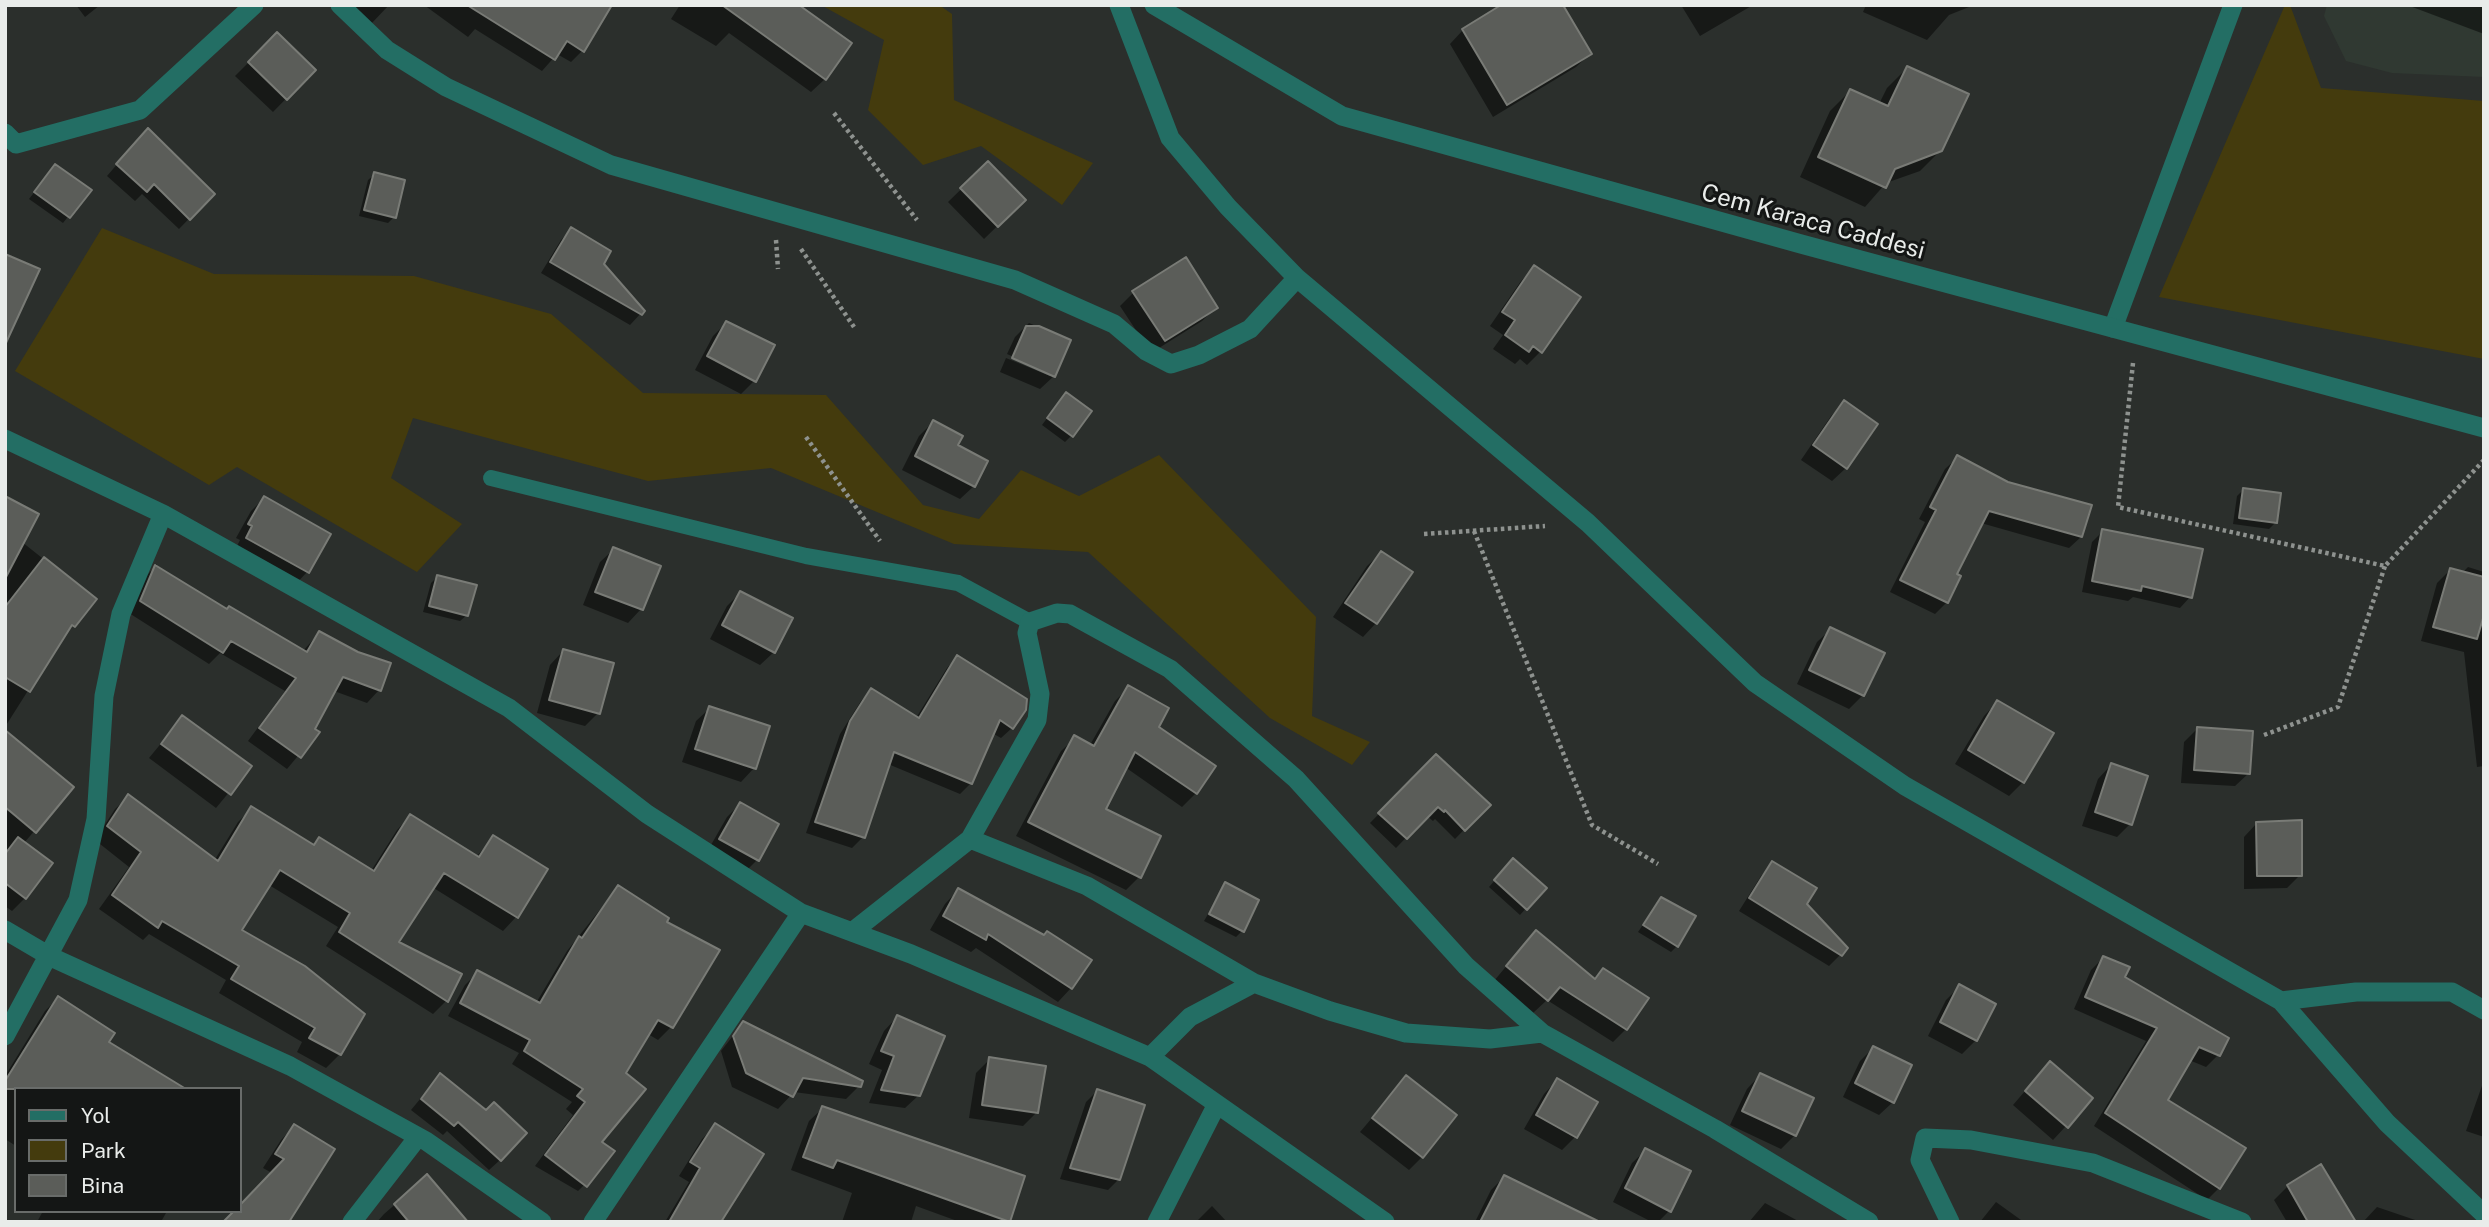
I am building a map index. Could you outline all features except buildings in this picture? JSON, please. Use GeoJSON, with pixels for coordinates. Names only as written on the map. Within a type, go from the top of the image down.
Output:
{"type":"FeatureCollection","features":[{"type":"Feature","properties":{"kind":"street"},"geometry":{"type":"LineString","coordinates":[[5,133],[16,144],[140,110],[254,5]]}},
{"type":"Feature","properties":{"kind":"street"},"geometry":{"type":"LineString","coordinates":[[340,5],[387,50],[434,79],[611,165],[1015,280],[1114,324],[1146,351],[1171,364],[1199,355],[1250,329],[1297,278]]}},
{"type":"Feature","properties":{"kind":"street"},"geometry":{"type":"LineString","coordinates":[[1119,5],[1170,138],[1228,206],[1297,278],[1588,523],[1766,691],[1905,786],[2281,1001],[2387,1123],[2484,1214],[2478,1222]]}},
{"type":"Feature","properties":{"kind":"street","name":"Cem Karaca Caddesi"},"geometry":{"type":"LineString","coordinates":[[1154,5],[1342,116],[2484,428]]}},
{"type":"Feature","properties":{"kind":"street"},"geometry":{"type":"LineString","coordinates":[[2113,328],[2233,5]]}},
{"type":"Feature","properties":{"kind":"street"},"geometry":{"type":"LineString","coordinates":[[5,439],[163,514],[509,708],[647,814],[801,913],[911,954],[1150,1057],[1385,1222]]}},
{"type":"Feature","properties":{"kind":"street"},"geometry":{"type":"LineString","coordinates":[[5,1036],[51,957],[78,900],[96,819],[104,696],[121,614],[163,514]]}},
{"type":"Feature","properties":{"kind":"street"},"geometry":{"type":"LineString","coordinates":[[852,932],[970,839],[1037,720],[1040,694],[1027,632],[1030,622],[1057,613],[1070,614],[1170,668],[1296,779],[1466,966],[1542,1033],[1715,1129],[1869,1222]]}},
{"type":"Feature","properties":{"kind":"street"},"geometry":{"type":"LineString","coordinates":[[970,839],[1087,886],[1254,983],[1330,1012],[1406,1033],[1490,1039],[1542,1033]]}},
{"type":"Feature","properties":{"kind":"street"},"geometry":{"type":"LineString","coordinates":[[593,1222],[801,913]]}},
{"type":"Feature","properties":{"kind":"street"},"geometry":{"type":"LineString","coordinates":[[5,930],[51,957],[290,1066],[418,1137],[542,1222]]}},
{"type":"Feature","properties":{"kind":"street"},"geometry":{"type":"LineString","coordinates":[[1150,1057],[1190,1017],[1254,983]]}},
{"type":"Feature","properties":{"kind":"street"},"geometry":{"type":"LineString","coordinates":[[2281,1001],[2356,992],[2452,992],[2484,1010]]}},
{"type":"Feature","properties":{"kind":"street"},"geometry":{"type":"LineString","coordinates":[[1157,1222],[1217,1104]]}},
{"type":"Feature","properties":{"kind":"street"},"geometry":{"type":"LineString","coordinates":[[352,1222],[418,1137]]}},
{"type":"Feature","properties":{"kind":"street"},"geometry":{"type":"LineString","coordinates":[[1950,1222],[1920,1160],[1925,1138],[1971,1140],[2093,1163],[2242,1222]]}},
{"type":"Feature","properties":{"kind":"lane"},"geometry":{"type":"LineString","coordinates":[[491,478],[806,556],[958,583],[1030,622]]}},
{"type":"Feature","properties":{"kind":"path"},"geometry":{"type":"LineString","coordinates":[[834,113],[948,261]]}},
{"type":"Feature","properties":{"kind":"path"},"geometry":{"type":"LineString","coordinates":[[775,211],[854,327]]}},
{"type":"Feature","properties":{"kind":"path"},"geometry":{"type":"LineString","coordinates":[[2136,334],[2118,507],[2385,566]]}},
{"type":"Feature","properties":{"kind":"path"},"geometry":{"type":"LineString","coordinates":[[806,437],[903,573]]}},
{"type":"Feature","properties":{"kind":"path"},"geometry":{"type":"LineString","coordinates":[[2264,735],[2338,707],[2385,566],[2484,460]]}},
{"type":"Feature","properties":{"kind":"path"},"geometry":{"type":"LineString","coordinates":[[1424,534],[1588,523]]}},
{"type":"Feature","properties":{"kind":"path"},"geometry":{"type":"LineString","coordinates":[[1474,531],[1592,825],[1658,863]]}},
{"type":"Feature","properties":{"kind":"shaded area"},"geometry":{"type":"Polygon","coordinates":[[[2327,5],[2484,5],[2484,77],[2392,73],[2346,61],[2324,16],[2327,5]]]}},
{"type":"Feature","properties":{"kind":"green space"},"geometry":{"type":"Polygon","coordinates":[[[821,5],[939,5],[952,14],[954,100],[1093,163],[1062,205],[981,146],[923,165],[868,110],[884,40],[821,5]]]}},
{"type":"Feature","properties":{"kind":"green space"},"geometry":{"type":"Polygon","coordinates":[[[2285,5],[2290,5],[2321,88],[2484,101],[2484,359],[2159,297],[2285,5]]]}},
{"type":"Feature","properties":{"kind":"green space"},"geometry":{"type":"Polygon","coordinates":[[[102,228],[214,274],[414,276],[551,314],[643,393],[826,395],[923,505],[979,519],[1021,470],[1079,496],[1159,455],[1316,617],[1312,716],[1370,742],[1352,765],[1270,718],[1088,552],[954,544],[771,468],[648,481],[413,418],[391,478],[462,524],[417,572],[237,467],[209,485],[15,371],[102,228]]]}}]}
